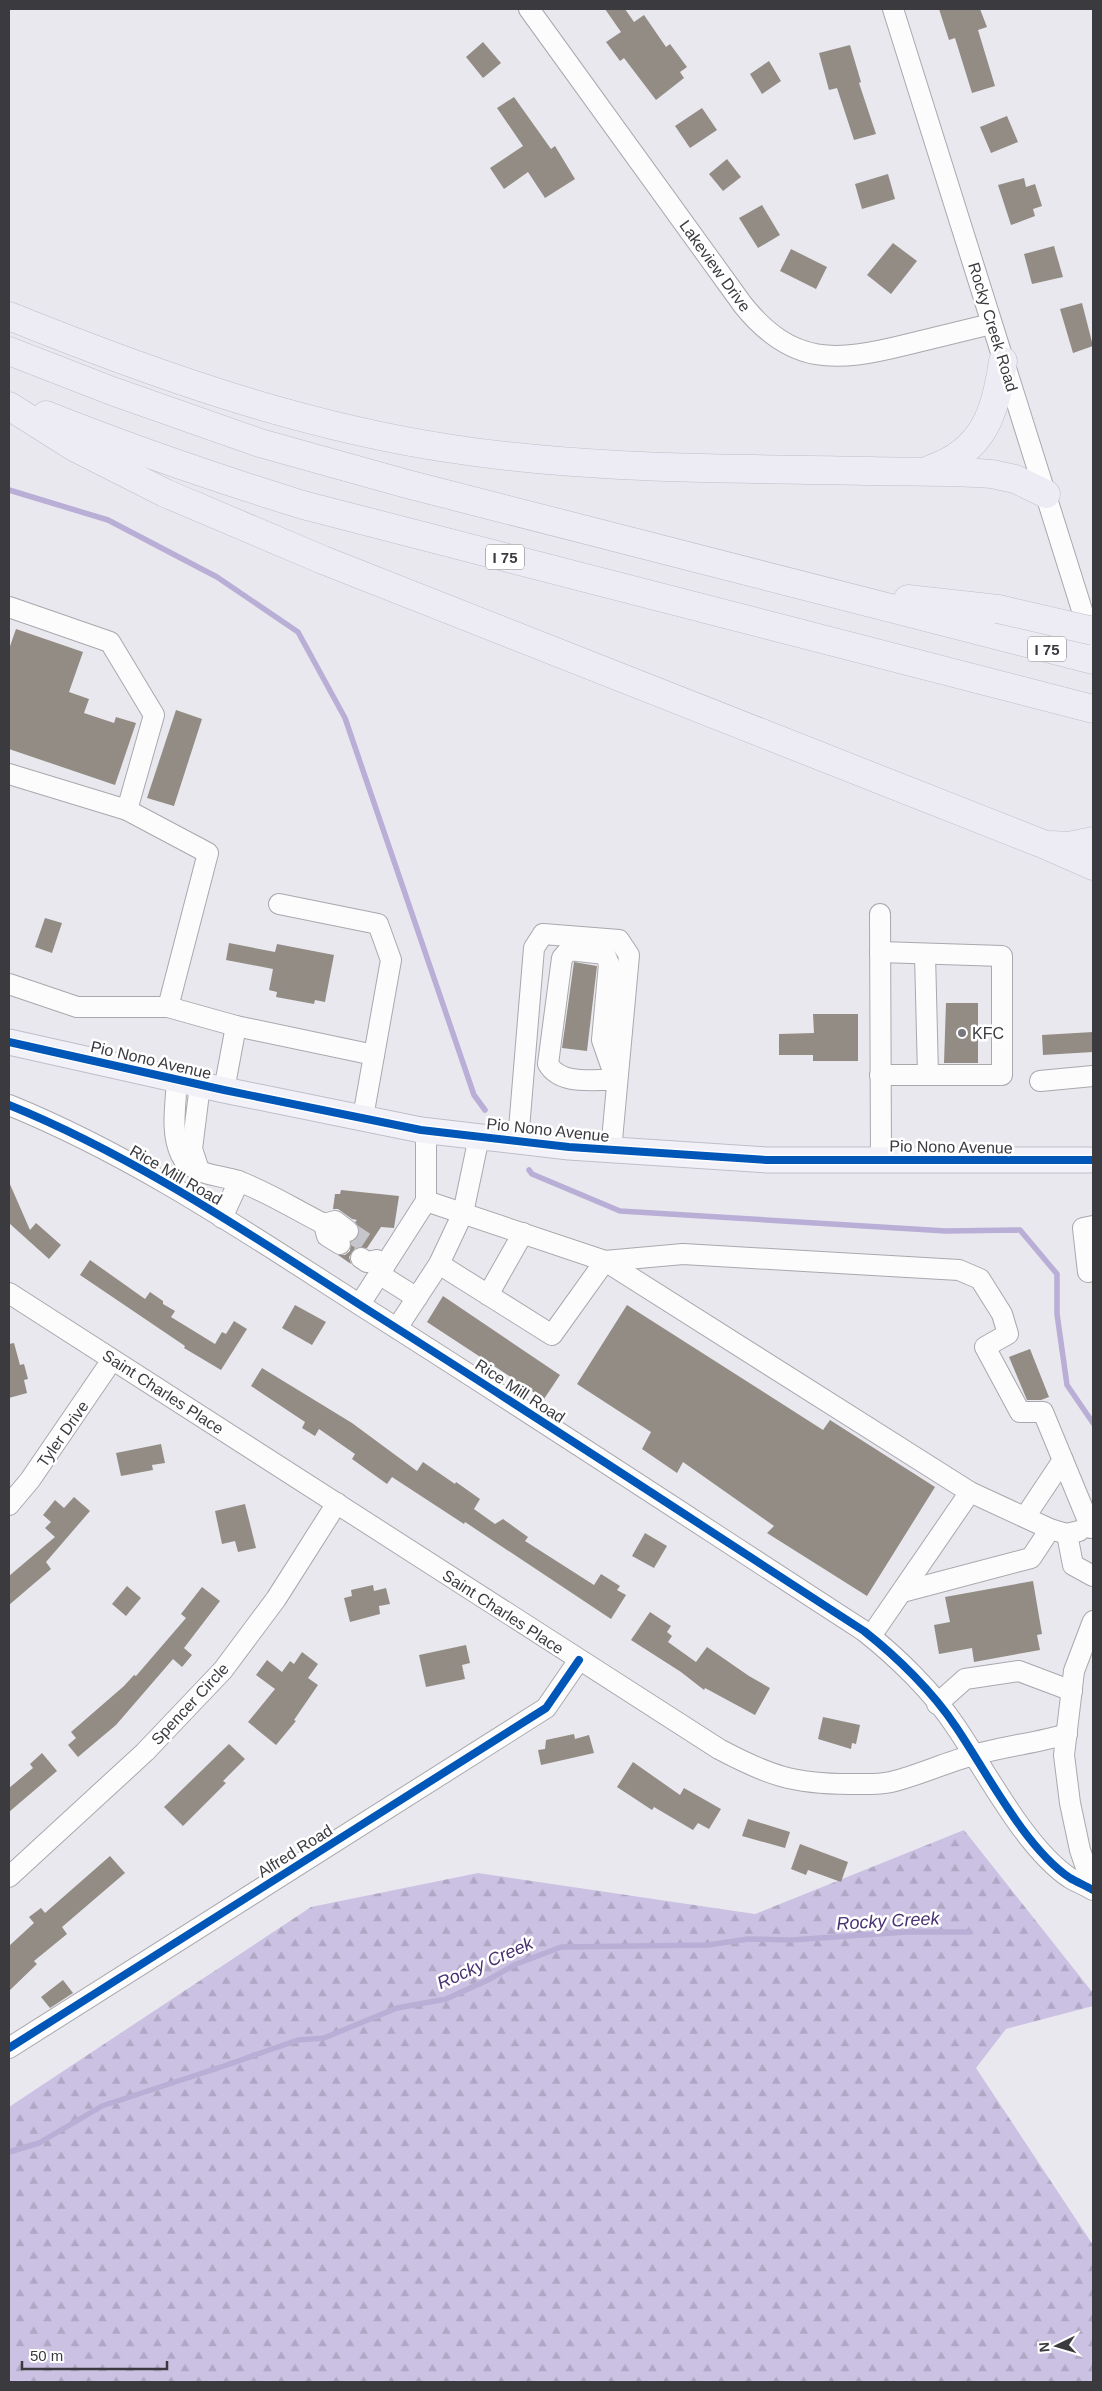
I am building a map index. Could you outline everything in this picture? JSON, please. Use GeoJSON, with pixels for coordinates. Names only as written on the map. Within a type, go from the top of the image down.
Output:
{"type":"FeatureCollection","features":[{"type":"Feature","properties":{"kind":"highway"},"geometry":{"type":"LineString","coordinates":[[9,316],[170,378],[246,403],[334,426],[454,449],[551,460],[650,466],[992,474],[1016,479],[1046,494]]}},
{"type":"Feature","properties":{"kind":"highway","name":"I 75"},"geometry":{"type":"LineString","coordinates":[[9,351],[112,391],[260,443],[407,484],[1093,660]]}},
{"type":"Feature","properties":{"kind":"highway"},"geometry":{"type":"LineString","coordinates":[[925,472],[946,465],[961,455],[986,428],[994,409],[1002,360]]}},
{"type":"Feature","properties":{"kind":"highway","name":"I 75"},"geometry":{"type":"LineString","coordinates":[[9,400],[114,442],[303,505],[1093,709]]}},
{"type":"Feature","properties":{"kind":"highway"},"geometry":{"type":"LineString","coordinates":[[9,406],[74,447],[165,493],[305,553],[1043,844],[1093,866]]}},
{"type":"Feature","properties":{"kind":"highway"},"geometry":{"type":"LineString","coordinates":[[828,593],[914,599],[998,609],[1093,631]]}},
{"type":"Feature","properties":{"kind":"highway"},"geometry":{"type":"LineString","coordinates":[[1043,844],[1069,846],[1093,841]]}},
{"type":"Feature","properties":{"kind":"main road","name":"Pio Nono Avenue"},"geometry":{"type":"LineString","coordinates":[[9,1042],[224,1090],[426,1131],[479,1137],[611,1151],[767,1160],[1093,1160]]}},
{"type":"Feature","properties":{"kind":"street","name":"Lakeview Drive"},"geometry":{"type":"LineString","coordinates":[[529,9],[743,305],[755,320],[782,341],[808,354],[840,357],[865,355],[991,324]]}},
{"type":"Feature","properties":{"kind":"street","name":"Rocky Creek Road"},"geometry":{"type":"LineString","coordinates":[[894,9],[1002,360],[1093,644]]}},
{"type":"Feature","properties":{"kind":"street"},"geometry":{"type":"LineString","coordinates":[[9,607],[110,642],[154,714],[127,810]]}},
{"type":"Feature","properties":{"kind":"street"},"geometry":{"type":"LineString","coordinates":[[9,774],[127,810],[208,853],[168,1007]]}},
{"type":"Feature","properties":{"kind":"street"},"geometry":{"type":"LineString","coordinates":[[279,904],[378,924],[392,960],[363,1117]]}},
{"type":"Feature","properties":{"kind":"street"},"geometry":{"type":"LineString","coordinates":[[880,914],[880,1160]]}},
{"type":"Feature","properties":{"kind":"street"},"geometry":{"type":"LineString","coordinates":[[518,1141],[534,948],[543,934],[619,940],[629,954],[611,1151]]}},
{"type":"Feature","properties":{"kind":"street"},"geometry":{"type":"LineString","coordinates":[[569,950],[605,954],[609,964],[602,1040],[616,1080],[563,1077],[554,1073],[548,1064],[562,958],[569,950]]}},
{"type":"Feature","properties":{"kind":"street"},"geometry":{"type":"LineString","coordinates":[[880,952],[1002,956],[1002,1075],[880,1074]]}},
{"type":"Feature","properties":{"kind":"street"},"geometry":{"type":"LineString","coordinates":[[925,954],[928,1075]]}},
{"type":"Feature","properties":{"kind":"street"},"geometry":{"type":"LineString","coordinates":[[9,984],[77,1007],[168,1007],[236,1026],[374,1055]]}},
{"type":"Feature","properties":{"kind":"street"},"geometry":{"type":"LineString","coordinates":[[224,1090],[236,1026]]}},
{"type":"Feature","properties":{"kind":"street"},"geometry":{"type":"LineString","coordinates":[[525,1074],[548,1064]]}},
{"type":"Feature","properties":{"kind":"street"},"geometry":{"type":"LineString","coordinates":[[1040,1081],[1093,1076]]}},
{"type":"Feature","properties":{"kind":"street"},"geometry":{"type":"LineString","coordinates":[[188,1082],[174,1128],[178,1145],[187,1164],[199,1170],[239,1182],[324,1224],[327,1236],[344,1237]]}},
{"type":"Feature","properties":{"kind":"street","name":"Rice Mill Road"},"geometry":{"type":"LineString","coordinates":[[9,1105],[57,1125],[118,1157],[222,1218],[360,1304],[871,1636],[899,1659],[955,1725],[1019,1823],[1048,1859],[1069,1877],[1093,1889]]}},
{"type":"Feature","properties":{"kind":"street"},"geometry":{"type":"LineString","coordinates":[[360,1304],[373,1259],[426,1201],[426,1131]]}},
{"type":"Feature","properties":{"kind":"street"},"geometry":{"type":"LineString","coordinates":[[397,1328],[439,1264],[463,1213],[479,1137]]}},
{"type":"Feature","properties":{"kind":"street"},"geometry":{"type":"LineString","coordinates":[[222,1218],[239,1182]]}},
{"type":"Feature","properties":{"kind":"street"},"geometry":{"type":"LineString","coordinates":[[426,1201],[605,1261],[970,1492],[1058,1531],[1092,1528],[1043,1412],[1020,1412],[986,1347],[1008,1334],[1002,1314],[980,1279],[959,1270],[683,1254],[605,1261],[552,1335],[439,1264]]}},
{"type":"Feature","properties":{"kind":"street"},"geometry":{"type":"LineString","coordinates":[[1093,1226],[1083,1228],[1088,1272],[1093,1271]]}},
{"type":"Feature","properties":{"kind":"street"},"geometry":{"type":"LineString","coordinates":[[488,1295],[523,1233]]}},
{"type":"Feature","properties":{"kind":"street"},"geometry":{"type":"LineString","coordinates":[[373,1259],[417,1298]]}},
{"type":"Feature","properties":{"kind":"street","name":"Saint Charles Place"},"geometry":{"type":"LineString","coordinates":[[9,1293],[718,1750],[757,1769],[785,1779],[832,1784],[889,1782],[973,1755],[1067,1734]]}},
{"type":"Feature","properties":{"kind":"street","name":"Tyler Drive"},"geometry":{"type":"LineString","coordinates":[[9,1505],[30,1480],[112,1360]]}},
{"type":"Feature","properties":{"kind":"street"},"geometry":{"type":"LineString","coordinates":[[1026,1517],[1063,1460]]}},
{"type":"Feature","properties":{"kind":"street"},"geometry":{"type":"LineString","coordinates":[[871,1636],[970,1492]]}},
{"type":"Feature","properties":{"kind":"street","name":"Spencer Circle"},"geometry":{"type":"LineString","coordinates":[[9,1877],[145,1752],[223,1670],[276,1599],[337,1503]]}},
{"type":"Feature","properties":{"kind":"street"},"geometry":{"type":"LineString","coordinates":[[902,1592],[1031,1558],[1058,1531]]}},
{"type":"Feature","properties":{"kind":"street"},"geometry":{"type":"LineString","coordinates":[[1058,1531],[1074,1565],[1093,1576]]}},
{"type":"Feature","properties":{"kind":"street"},"geometry":{"type":"LineString","coordinates":[[1093,1621],[1086,1658],[1074,1671],[1064,1755],[1070,1803],[1080,1850],[1093,1889]]}},
{"type":"Feature","properties":{"kind":"street","name":"Alfred Road"},"geometry":{"type":"LineString","coordinates":[[9,2048],[546,1708],[579,1660]]}},
{"type":"Feature","properties":{"kind":"street"},"geometry":{"type":"LineString","coordinates":[[937,1704],[965,1679],[1019,1671],[1072,1691]]}},
{"type":"Feature","properties":{"kind":"green space"},"geometry":{"type":"Polygon","coordinates":[[[964,1830],[1093,1993],[1093,2006],[1006,2029],[976,2068],[1093,2245],[1093,2382],[9,2382],[9,2107],[311,1907],[478,1873],[755,1914],[964,1830]]]}},
{"type":"Feature","properties":{"kind":"building"},"geometry":{"type":"Polygon","coordinates":[[[605,9],[625,9],[634,22],[644,15],[666,47],[670,44],[687,67],[680,72],[684,78],[656,100],[624,58],[620,61],[606,42],[621,32],[605,9]]]}},
{"type":"Feature","properties":{"kind":"building"},"geometry":{"type":"Polygon","coordinates":[[[939,9],[980,9],[987,27],[978,30],[995,86],[972,93],[955,38],[949,40],[939,9]]]}},
{"type":"Feature","properties":{"kind":"building"},"geometry":{"type":"Polygon","coordinates":[[[483,42],[501,63],[483,78],[466,57],[483,42]]]}},
{"type":"Feature","properties":{"kind":"building"},"geometry":{"type":"Polygon","coordinates":[[[850,45],[861,82],[859,83],[876,134],[854,140],[837,88],[829,90],[819,53],[850,45]]]}},
{"type":"Feature","properties":{"kind":"building"},"geometry":{"type":"Polygon","coordinates":[[[769,61],[781,81],[762,94],[750,74],[769,61]]]}},
{"type":"Feature","properties":{"kind":"building"},"geometry":{"type":"Polygon","coordinates":[[[514,97],[551,149],[555,146],[575,179],[545,198],[528,172],[504,189],[490,168],[523,146],[497,108],[514,97]]]}},
{"type":"Feature","properties":{"kind":"building"},"geometry":{"type":"Polygon","coordinates":[[[702,108],[717,130],[690,148],[675,126],[702,108]]]}},
{"type":"Feature","properties":{"kind":"building"},"geometry":{"type":"Polygon","coordinates":[[[1007,116],[1018,142],[991,153],[980,127],[1007,116]]]}},
{"type":"Feature","properties":{"kind":"building"},"geometry":{"type":"Polygon","coordinates":[[[727,159],[741,177],[723,191],[709,174],[727,159]]]}},
{"type":"Feature","properties":{"kind":"building"},"geometry":{"type":"Polygon","coordinates":[[[888,174],[895,199],[862,209],[855,184],[888,174]]]}},
{"type":"Feature","properties":{"kind":"building"},"geometry":{"type":"Polygon","coordinates":[[[1024,178],[1026,187],[1035,184],[1042,206],[1033,209],[1035,216],[1011,225],[998,185],[1024,178]]]}},
{"type":"Feature","properties":{"kind":"building"},"geometry":{"type":"Polygon","coordinates":[[[762,205],[780,235],[758,248],[739,218],[762,205]]]}},
{"type":"Feature","properties":{"kind":"building"},"geometry":{"type":"Polygon","coordinates":[[[893,243],[917,261],[891,294],[867,275],[893,243]]]}},
{"type":"Feature","properties":{"kind":"building"},"geometry":{"type":"Polygon","coordinates":[[[1054,246],[1063,277],[1032,284],[1024,254],[1054,246]]]}},
{"type":"Feature","properties":{"kind":"building"},"geometry":{"type":"Polygon","coordinates":[[[791,249],[827,267],[816,289],[780,271],[791,249]]]}},
{"type":"Feature","properties":{"kind":"building"},"geometry":{"type":"Polygon","coordinates":[[[1082,303],[1093,346],[1073,353],[1060,309],[1082,303]]]}},
{"type":"Feature","properties":{"kind":"building"},"geometry":{"type":"Polygon","coordinates":[[[16,629],[83,652],[69,692],[89,699],[84,713],[114,723],[116,717],[136,723],[115,785],[9,749],[9,649],[16,629]]]}},
{"type":"Feature","properties":{"kind":"building"},"geometry":{"type":"Polygon","coordinates":[[[176,710],[202,719],[174,806],[147,798],[176,710]]]}},
{"type":"Feature","properties":{"kind":"building"},"geometry":{"type":"Polygon","coordinates":[[[45,918],[62,923],[52,953],[35,947],[45,918]]]}},
{"type":"Feature","properties":{"kind":"building"},"geometry":{"type":"Polygon","coordinates":[[[229,943],[275,952],[277,944],[334,955],[325,1002],[315,1000],[314,1004],[276,997],[277,992],[269,990],[273,969],[226,960],[229,943]]]}},
{"type":"Feature","properties":{"kind":"building"},"geometry":{"type":"Polygon","coordinates":[[[574,962],[597,966],[587,1051],[562,1048],[574,962]]]}},
{"type":"Feature","properties":{"kind":"building","name":"KFC"},"geometry":{"type":"Polygon","coordinates":[[[946,1003],[978,1003],[978,1063],[944,1063],[946,1003]]]}},
{"type":"Feature","properties":{"kind":"building"},"geometry":{"type":"Polygon","coordinates":[[[813,1014],[858,1014],[858,1061],[813,1061],[813,1055],[779,1055],[779,1034],[814,1033],[813,1014]]]}},
{"type":"Feature","properties":{"kind":"building"},"geometry":{"type":"Polygon","coordinates":[[[1093,1032],[1093,1052],[1043,1055],[1042,1035],[1093,1032]]]}},
{"type":"Feature","properties":{"kind":"building"},"geometry":{"type":"Polygon","coordinates":[[[9,1182],[30,1230],[36,1223],[61,1245],[49,1259],[9,1223],[9,1182]]]}},
{"type":"Feature","properties":{"kind":"building"},"geometry":{"type":"Polygon","coordinates":[[[341,1190],[399,1196],[394,1228],[381,1227],[367,1248],[355,1248],[349,1257],[351,1264],[338,1255],[345,1255],[350,1251],[351,1242],[357,1239],[360,1233],[359,1227],[355,1222],[357,1220],[352,1219],[338,1209],[333,1209],[335,1194],[340,1194],[341,1190]]]}},
{"type":"Feature","properties":{"kind":"building"},"geometry":{"type":"Polygon","coordinates":[[[90,1260],[145,1299],[150,1292],[163,1301],[163,1304],[175,1311],[171,1317],[215,1344],[222,1332],[226,1334],[234,1321],[247,1329],[221,1370],[184,1348],[185,1346],[80,1275],[90,1260]]]}},
{"type":"Feature","properties":{"kind":"building"},"geometry":{"type":"Polygon","coordinates":[[[443,1296],[560,1375],[544,1399],[427,1322],[443,1296]]]}},
{"type":"Feature","properties":{"kind":"building"},"geometry":{"type":"Polygon","coordinates":[[[295,1305],[326,1322],[312,1345],[282,1328],[295,1305]]]}},
{"type":"Feature","properties":{"kind":"building"},"geometry":{"type":"Polygon","coordinates":[[[627,1305],[823,1430],[830,1420],[935,1487],[867,1596],[767,1533],[774,1526],[683,1462],[677,1473],[642,1449],[651,1432],[577,1384],[627,1305]]]}},
{"type":"Feature","properties":{"kind":"building"},"geometry":{"type":"Polygon","coordinates":[[[14,1343],[20,1365],[24,1364],[28,1379],[24,1380],[27,1393],[9,1398],[9,1344],[14,1343]]]}},
{"type":"Feature","properties":{"kind":"building"},"geometry":{"type":"Polygon","coordinates":[[[1030,1349],[1049,1397],[1041,1400],[1027,1400],[1009,1357],[1030,1349]]]}},
{"type":"Feature","properties":{"kind":"building"},"geometry":{"type":"Polygon","coordinates":[[[262,1368],[352,1423],[417,1471],[423,1462],[455,1484],[456,1482],[480,1499],[474,1509],[495,1524],[503,1519],[528,1537],[525,1541],[594,1585],[601,1574],[620,1586],[617,1590],[626,1595],[611,1619],[465,1522],[464,1524],[392,1477],[387,1484],[352,1459],[355,1454],[319,1429],[315,1436],[302,1428],[305,1422],[251,1386],[262,1368]]]}},
{"type":"Feature","properties":{"kind":"building"},"geometry":{"type":"Polygon","coordinates":[[[161,1444],[165,1463],[152,1465],[153,1470],[121,1476],[116,1453],[161,1444]]]}},
{"type":"Feature","properties":{"kind":"building"},"geometry":{"type":"Polygon","coordinates":[[[74,1497],[90,1511],[46,1562],[51,1569],[9,1605],[9,1576],[55,1537],[45,1528],[51,1522],[43,1515],[55,1500],[64,1508],[74,1497]]]}},
{"type":"Feature","properties":{"kind":"building"},"geometry":{"type":"Polygon","coordinates":[[[245,1504],[256,1548],[238,1552],[235,1541],[222,1544],[215,1511],[245,1504]]]}},
{"type":"Feature","properties":{"kind":"building"},"geometry":{"type":"Polygon","coordinates":[[[645,1533],[667,1546],[654,1568],[632,1556],[645,1533]]]}},
{"type":"Feature","properties":{"kind":"building"},"geometry":{"type":"Polygon","coordinates":[[[1033,1581],[1042,1634],[1037,1635],[1040,1650],[974,1662],[972,1648],[939,1654],[934,1625],[950,1622],[945,1597],[1033,1581]]]}},
{"type":"Feature","properties":{"kind":"building"},"geometry":{"type":"Polygon","coordinates":[[[373,1585],[374,1591],[386,1588],[390,1604],[379,1606],[380,1614],[350,1622],[344,1598],[352,1596],[351,1590],[373,1585]]]}},
{"type":"Feature","properties":{"kind":"building"},"geometry":{"type":"Polygon","coordinates":[[[127,1586],[141,1598],[126,1616],[112,1604],[127,1586]]]}},
{"type":"Feature","properties":{"kind":"building"},"geometry":{"type":"Polygon","coordinates":[[[202,1587],[220,1601],[184,1648],[192,1655],[182,1667],[173,1659],[116,1725],[78,1757],[68,1745],[76,1738],[71,1732],[134,1675],[136,1676],[186,1618],[181,1614],[202,1587]]]}},
{"type":"Feature","properties":{"kind":"building"},"geometry":{"type":"Polygon","coordinates":[[[650,1612],[671,1626],[667,1632],[672,1636],[668,1642],[696,1662],[707,1647],[770,1688],[755,1715],[705,1688],[704,1690],[681,1672],[631,1640],[650,1612]]]}},
{"type":"Feature","properties":{"kind":"building"},"geometry":{"type":"Polygon","coordinates":[[[466,1645],[470,1663],[462,1665],[465,1679],[426,1687],[419,1655],[466,1645]]]}},
{"type":"Feature","properties":{"kind":"building"},"geometry":{"type":"Polygon","coordinates":[[[302,1652],[318,1664],[308,1678],[318,1685],[294,1720],[296,1721],[276,1745],[248,1722],[275,1689],[256,1675],[267,1660],[282,1672],[290,1661],[294,1664],[302,1652]]]}},
{"type":"Feature","properties":{"kind":"building"},"geometry":{"type":"Polygon","coordinates":[[[823,1717],[860,1725],[856,1744],[852,1743],[851,1749],[818,1739],[823,1717]]]}},
{"type":"Feature","properties":{"kind":"building"},"geometry":{"type":"Polygon","coordinates":[[[574,1734],[575,1739],[589,1735],[594,1753],[541,1765],[538,1750],[545,1749],[546,1740],[574,1734]]]}},
{"type":"Feature","properties":{"kind":"building"},"geometry":{"type":"Polygon","coordinates":[[[229,1744],[245,1759],[223,1781],[226,1783],[183,1826],[164,1807],[229,1744]]]}},
{"type":"Feature","properties":{"kind":"building"},"geometry":{"type":"Polygon","coordinates":[[[42,1753],[57,1771],[9,1812],[9,1788],[33,1768],[30,1764],[42,1753]]]}},
{"type":"Feature","properties":{"kind":"building"},"geometry":{"type":"Polygon","coordinates":[[[633,1762],[680,1795],[684,1788],[721,1809],[709,1829],[698,1823],[693,1830],[654,1807],[652,1810],[617,1787],[633,1762]]]}},
{"type":"Feature","properties":{"kind":"building"},"geometry":{"type":"Polygon","coordinates":[[[748,1819],[790,1832],[785,1848],[742,1836],[748,1819]]]}},
{"type":"Feature","properties":{"kind":"building"},"geometry":{"type":"Polygon","coordinates":[[[800,1844],[848,1862],[841,1882],[808,1870],[806,1875],[791,1869],[800,1844]]]}},
{"type":"Feature","properties":{"kind":"building"},"geometry":{"type":"Polygon","coordinates":[[[110,1856],[125,1873],[62,1927],[67,1934],[34,1961],[37,1964],[9,1991],[9,1946],[34,1923],[29,1917],[41,1908],[45,1913],[110,1856]]]}},
{"type":"Feature","properties":{"kind":"building"},"geometry":{"type":"Polygon","coordinates":[[[63,1980],[73,1993],[50,2008],[41,1997],[63,1980]]]}},
{"type":"Feature","properties":{"kind":"waterway"},"geometry":{"type":"LineString","coordinates":[[9,490],[108,520],[217,577],[298,632],[345,718],[474,1095],[485,1110]]}},
{"type":"Feature","properties":{"kind":"waterway"},"geometry":{"type":"LineString","coordinates":[[529,1170],[532,1174],[620,1211],[946,1231],[1020,1230],[1057,1274],[1057,1314],[1067,1385],[1093,1423]]}},
{"type":"Feature","properties":{"kind":"waterway","name":"Rocky Creek"},"geometry":{"type":"LineString","coordinates":[[9,2152],[39,2143],[102,2106],[298,2040],[324,2038],[397,2008],[446,1999],[488,1980],[514,1965],[561,1947],[708,1945],[748,1939],[791,1940],[907,1932],[970,1932]]}},
{"type":"Feature","properties":{"kind":"tunnel"},"geometry":{"type":"LineString","coordinates":[[348,1231],[369,1245]]}},
{"type":"Feature","properties":{"kind":"cycle path"},"geometry":{"type":"LineString","coordinates":[[9,1042],[224,1090],[421,1130],[569,1147],[767,1160],[1093,1160]]}},
{"type":"Feature","properties":{"kind":"cycle path"},"geometry":{"type":"LineString","coordinates":[[9,1105],[103,1149],[148,1173],[237,1226],[864,1631],[902,1664],[937,1701],[956,1727],[1007,1808],[1037,1848],[1053,1865],[1070,1878],[1093,1890]]}},
{"type":"Feature","properties":{"kind":"cycle path"},"geometry":{"type":"LineString","coordinates":[[9,2048],[546,1708],[579,1660]]}},
{"type":"Feature","properties":{"kind":"place","name":"KFC"},"geometry":{"type":"Point","coordinates":[962,1033]}}]}
